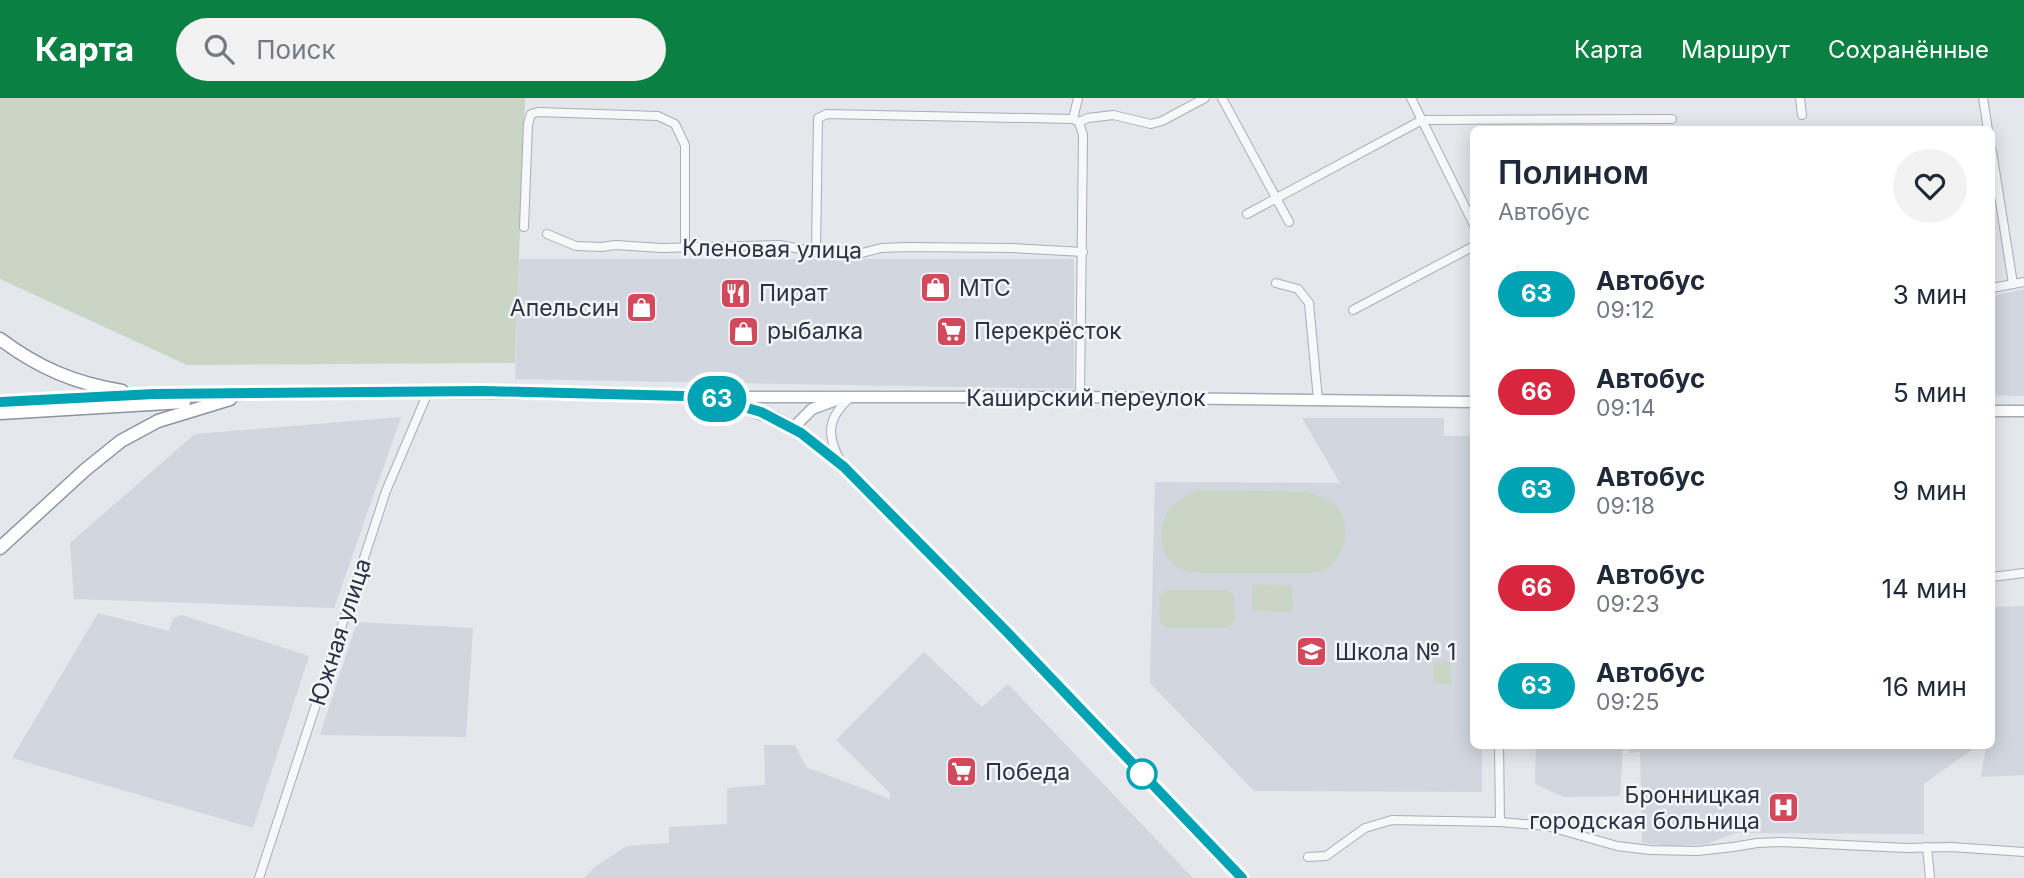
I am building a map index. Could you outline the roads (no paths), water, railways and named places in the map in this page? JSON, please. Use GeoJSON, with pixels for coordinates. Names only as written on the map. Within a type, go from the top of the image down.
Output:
{"type":"FeatureCollection","features":[{"type":"Feature","properties":{"kind":"highway"},"geometry":{"type":"LineString","coordinates":[[0,339],[57,374],[97,387],[154,394]]}},
{"type":"Feature","properties":{"kind":"highway"},"geometry":{"type":"LineString","coordinates":[[0,402],[154,394],[429,390],[699,397],[747,407],[793,428],[844,467],[1007,632],[1242,878]]}},
{"type":"Feature","properties":{"kind":"highway"},"geometry":{"type":"LineString","coordinates":[[0,413],[299,393]]}},
{"type":"Feature","properties":{"kind":"highway"},"geometry":{"type":"LineString","coordinates":[[0,548],[85,470],[121,441],[159,421],[235,398]]}},
{"type":"Feature","properties":{"kind":"main road"},"geometry":{"type":"LineString","coordinates":[[793,428],[812,410],[852,396]]}},
{"type":"Feature","properties":{"kind":"main road","name":"Каширский переулок"},"geometry":{"type":"LineString","coordinates":[[699,397],[1080,397],[1470,402]]}},
{"type":"Feature","properties":{"kind":"main road"},"geometry":{"type":"LineString","coordinates":[[1995,411],[2024,411]]}},
{"type":"Feature","properties":{"kind":"street"},"geometry":{"type":"LineString","coordinates":[[1078,98],[1076,120],[1083,135],[1080,397]]}},
{"type":"Feature","properties":{"kind":"street"},"geometry":{"type":"LineString","coordinates":[[816,252],[818,118],[827,114],[1076,120],[1113,115],[1150,124],[1162,121],[1205,98]]}},
{"type":"Feature","properties":{"kind":"street"},"geometry":{"type":"LineString","coordinates":[[1222,98],[1289,222]]}},
{"type":"Feature","properties":{"kind":"street"},"geometry":{"type":"LineString","coordinates":[[1412,98],[1470,217]]}},
{"type":"Feature","properties":{"kind":"street"},"geometry":{"type":"LineString","coordinates":[[1800,98],[1802,115]]}},
{"type":"Feature","properties":{"kind":"street"},"geometry":{"type":"LineString","coordinates":[[1983,98],[1987,126]]}},
{"type":"Feature","properties":{"kind":"street"},"geometry":{"type":"LineString","coordinates":[[524,227],[527,124],[531,114],[538,112],[658,116],[675,124],[685,145],[685,247]]}},
{"type":"Feature","properties":{"kind":"street"},"geometry":{"type":"LineString","coordinates":[[1247,214],[1422,120],[1672,119]]}},
{"type":"Feature","properties":{"kind":"street"},"geometry":{"type":"LineString","coordinates":[[1995,170],[2013,284]]}},
{"type":"Feature","properties":{"kind":"street","name":"Кленовая улица"},"geometry":{"type":"LineString","coordinates":[[547,234],[576,246],[661,248],[780,245],[816,252],[862,253],[881,248],[905,247],[1083,252]]}},
{"type":"Feature","properties":{"kind":"street"},"geometry":{"type":"LineString","coordinates":[[1353,310],[1470,248]]}},
{"type":"Feature","properties":{"kind":"street"},"geometry":{"type":"LineString","coordinates":[[1995,287],[2024,282]]}},
{"type":"Feature","properties":{"kind":"street"},"geometry":{"type":"LineString","coordinates":[[1276,283],[1298,289],[1308,303],[1318,400]]}},
{"type":"Feature","properties":{"kind":"street","name":"Южная улица"},"geometry":{"type":"LineString","coordinates":[[259,878],[386,491],[429,390]]}},
{"type":"Feature","properties":{"kind":"street"},"geometry":{"type":"LineString","coordinates":[[844,467],[834,448],[830,429],[838,409],[852,396]]}},
{"type":"Feature","properties":{"kind":"street"},"geometry":{"type":"LineString","coordinates":[[1995,576],[2024,573]]}},
{"type":"Feature","properties":{"kind":"street"},"geometry":{"type":"LineString","coordinates":[[1499,749],[1500,822]]}},
{"type":"Feature","properties":{"kind":"street"},"geometry":{"type":"LineString","coordinates":[[1308,857],[1326,856],[1365,828],[1392,820],[1547,825],[1616,846],[1650,850],[1715,850],[1769,842],[1951,847],[2024,852]]}},
{"type":"Feature","properties":{"kind":"street"},"geometry":{"type":"LineString","coordinates":[[1927,848],[1930,878]]}},
{"type":"Feature","properties":{"kind":"place","name":"МТС"},"geometry":{"type":"Point","coordinates":[936,288]}},
{"type":"Feature","properties":{"kind":"place","name":"Пират"},"geometry":{"type":"Point","coordinates":[736,293]}},
{"type":"Feature","properties":{"kind":"place","name":"Апельсин"},"geometry":{"type":"Point","coordinates":[642,308]}},
{"type":"Feature","properties":{"kind":"place","name":"рыбалка"},"geometry":{"type":"Point","coordinates":[744,331]}},
{"type":"Feature","properties":{"kind":"place","name":"Перекрёсток"},"geometry":{"type":"Point","coordinates":[951,331]}},
{"type":"Feature","properties":{"kind":"place","name":"Школа № 1"},"geometry":{"type":"Point","coordinates":[1312,652]}},
{"type":"Feature","properties":{"kind":"place","name":"Победа"},"geometry":{"type":"Point","coordinates":[962,772]}},
{"type":"Feature","properties":{"kind":"place","name":"Бронницкая городская больница"},"geometry":{"type":"Point","coordinates":[1783,808]}}]}
